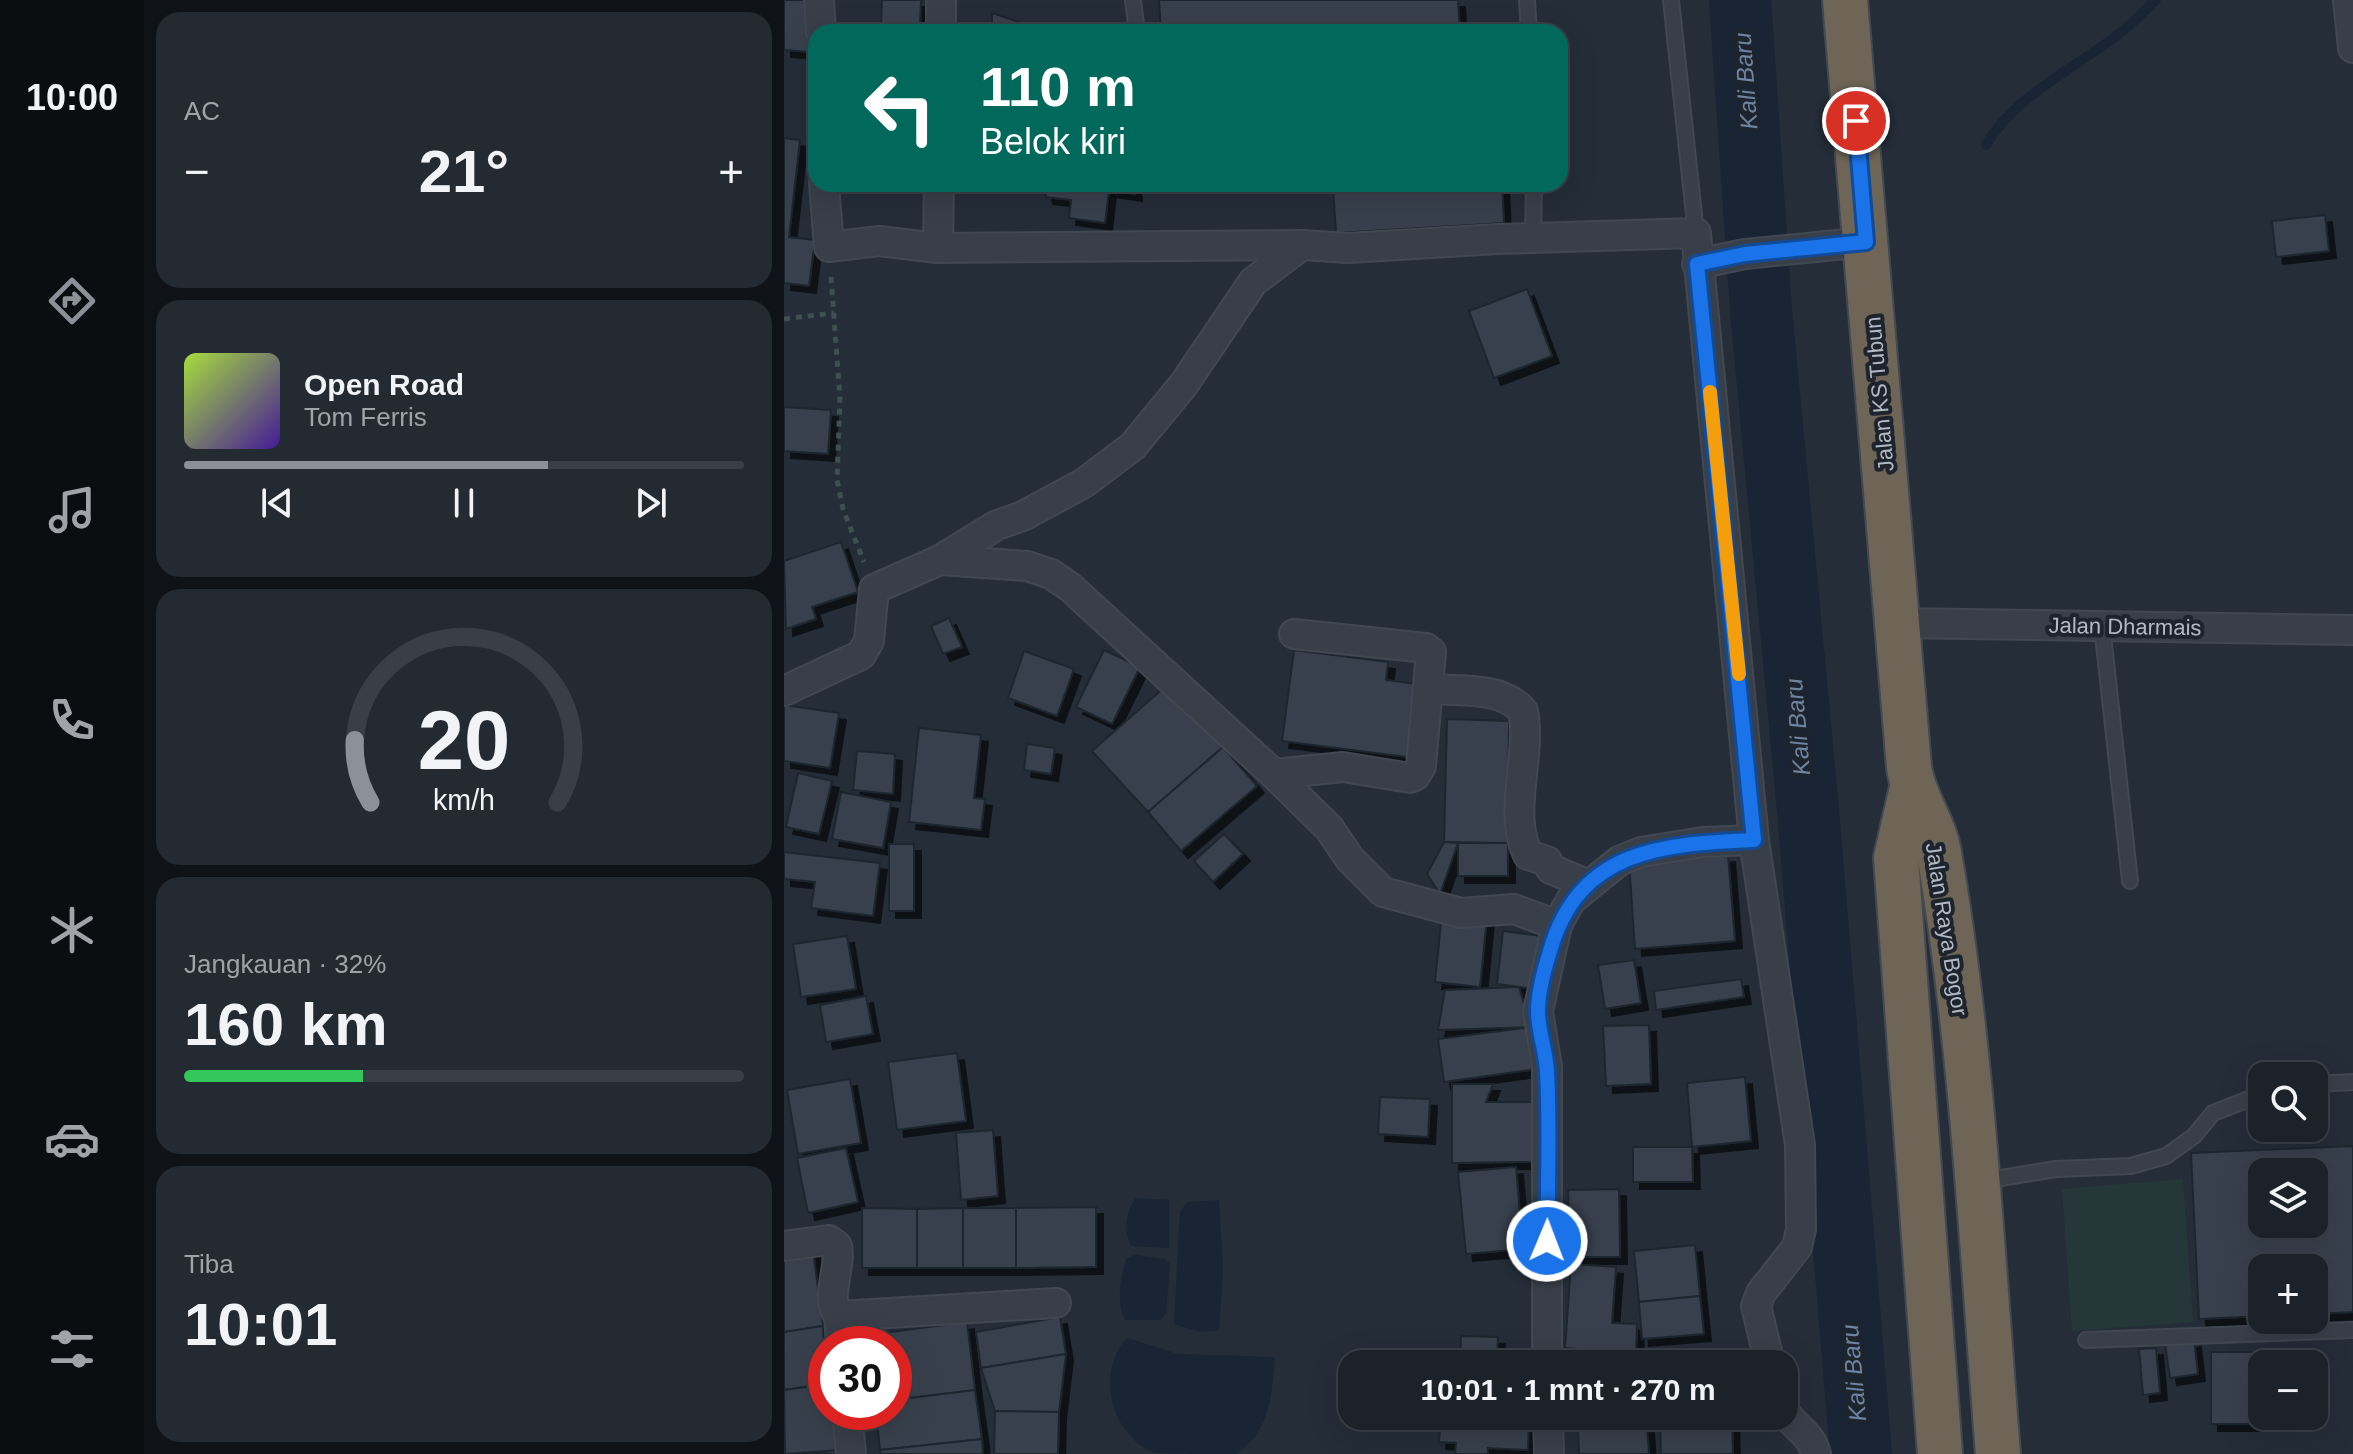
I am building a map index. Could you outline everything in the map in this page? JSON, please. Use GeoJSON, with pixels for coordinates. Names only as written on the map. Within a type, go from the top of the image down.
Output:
{"type":"FeatureCollection","features":[{"type":"Feature","properties":{"kind":"highway","name":"Jalan KS Tubun"},"geometry":{"type":"LineString","coordinates":[[1845,0],[1848,244],[1897,623],[1912,788]]}},
{"type":"Feature","properties":{"kind":"highway","name":"Jalan Raya Bogor"},"geometry":{"type":"LineString","coordinates":[[1912,788],[1938,848],[1965,1048],[1998,1454]]}},
{"type":"Feature","properties":{"kind":"highway","name":"Jalan Raya Bogor"},"geometry":{"type":"LineString","coordinates":[[1912,788],[1896,858],[1940,1454]]}},
{"type":"Feature","properties":{"kind":"street"},"geometry":{"type":"LineString","coordinates":[[819,0],[820,24]]}},
{"type":"Feature","properties":{"kind":"street"},"geometry":{"type":"LineString","coordinates":[[941,0],[941,24]]}},
{"type":"Feature","properties":{"kind":"street"},"geometry":{"type":"LineString","coordinates":[[2348,0],[2353,48]]}},
{"type":"Feature","properties":{"kind":"street"},"geometry":{"type":"LineString","coordinates":[[825,192],[829,247],[879,241],[938,248],[1302,245],[1348,248],[1696,233],[1754,840],[1800,1145],[1801,1229],[1797,1247],[1761,1293],[1756,1306],[1767,1350]]}},
{"type":"Feature","properties":{"kind":"street"},"geometry":{"type":"LineString","coordinates":[[938,248],[939,192]]}},
{"type":"Feature","properties":{"kind":"street"},"geometry":{"type":"LineString","coordinates":[[1697,264],[1745,254],[1848,244]]}},
{"type":"Feature","properties":{"kind":"street"},"geometry":{"type":"LineString","coordinates":[[784,691],[861,655],[869,641],[874,589],[940,560],[997,525],[1023,516],[1084,483],[1133,446],[1184,384],[1253,282],[1302,245]]}},
{"type":"Feature","properties":{"kind":"street"},"geometry":{"type":"LineString","coordinates":[[940,560],[1002,563],[1051,574],[1121,631],[1274,774],[1329,828],[1350,859],[1383,892],[1461,913],[1514,909],[1557,925]]}},
{"type":"Feature","properties":{"kind":"street","name":"Jalan Dharmais"},"geometry":{"type":"LineString","coordinates":[[1897,623],[2353,630]]}},
{"type":"Feature","properties":{"kind":"street"},"geometry":{"type":"LineString","coordinates":[[1274,774],[1343,767],[1415,776],[1421,766],[1433,657],[1426,648],[1294,634]]}},
{"type":"Feature","properties":{"kind":"street"},"geometry":{"type":"LineString","coordinates":[[1428,689],[1496,694],[1515,701],[1523,711],[1521,806],[1524,848],[1528,855],[1547,861],[1551,869],[1586,884]]}},
{"type":"Feature","properties":{"kind":"street"},"geometry":{"type":"LineString","coordinates":[[1547,1350],[1547,1067],[1538,1011],[1557,925],[1571,900],[1586,884],[1619,861],[1641,852],[1703,842],[1754,840]]}},
{"type":"Feature","properties":{"kind":"street"},"geometry":{"type":"LineString","coordinates":[[784,1246],[829,1240],[837,1246],[839,1256],[833,1303],[839,1326]]}},
{"type":"Feature","properties":{"kind":"street"},"geometry":{"type":"LineString","coordinates":[[872,1326],[1056,1303]]}},
{"type":"Feature","properties":{"kind":"street"},"geometry":{"type":"LineString","coordinates":[[1798,1425],[1811,1438],[1816,1454]]}},
{"type":"Feature","properties":{"kind":"street"},"geometry":{"type":"LineString","coordinates":[[849,1430],[851,1454]]}},
{"type":"Feature","properties":{"kind":"street"},"geometry":{"type":"LineString","coordinates":[[1548,1430],[1549,1454]]}},
{"type":"Feature","properties":{"kind":"lane"},"geometry":{"type":"LineString","coordinates":[[1133,0],[1136,24]]}},
{"type":"Feature","properties":{"kind":"lane"},"geometry":{"type":"LineString","coordinates":[[1527,0],[1528,24]]}},
{"type":"Feature","properties":{"kind":"lane"},"geometry":{"type":"LineString","coordinates":[[1671,0],[1696,233]]}},
{"type":"Feature","properties":{"kind":"lane"},"geometry":{"type":"LineString","coordinates":[[1533,240],[1534,192]]}},
{"type":"Feature","properties":{"kind":"lane"},"geometry":{"type":"LineString","coordinates":[[2102,626],[2130,881]]}},
{"type":"Feature","properties":{"kind":"lane"},"geometry":{"type":"LineString","coordinates":[[2328,1083],[2353,1082]]}},
{"type":"Feature","properties":{"kind":"lane"},"geometry":{"type":"LineString","coordinates":[[1976,1182],[2056,1169],[2131,1166],[2166,1156],[2194,1136],[2213,1113],[2248,1099]]}},
{"type":"Feature","properties":{"kind":"lane"},"geometry":{"type":"LineString","coordinates":[[2086,1340],[2353,1330]]}},
{"type":"Feature","properties":{"kind":"path"},"geometry":{"type":"LineString","coordinates":[[784,319],[834,313],[840,398],[837,480],[843,509],[874,589]]}},
{"type":"Feature","properties":{"kind":"shaded area"},"geometry":{"type":"Polygon","coordinates":[[[2183,1179],[2193,1322],[2072,1331],[2062,1189],[2183,1179]]]}},
{"type":"Feature","properties":{"kind":"water"},"geometry":{"type":"Polygon","coordinates":[[[1136,1198],[1169,1200],[1169,1248],[1131,1246],[1127,1221],[1136,1198]]]}},
{"type":"Feature","properties":{"kind":"water"},"geometry":{"type":"Polygon","coordinates":[[[1219,1200],[1223,1269],[1219,1330],[1200,1332],[1174,1324],[1180,1212],[1187,1202],[1219,1200]]]}},
{"type":"Feature","properties":{"kind":"water"},"geometry":{"type":"Polygon","coordinates":[[[1135,1255],[1165,1259],[1170,1264],[1166,1313],[1161,1320],[1125,1320],[1122,1313],[1122,1272],[1127,1258],[1135,1255]]]}},
{"type":"Feature","properties":{"kind":"water"},"geometry":{"type":"Polygon","coordinates":[[[1127,1338],[1178,1354],[1275,1357],[1267,1411],[1256,1435],[1236,1454],[1155,1453],[1140,1445],[1118,1418],[1112,1402],[1112,1368],[1117,1352],[1127,1338]]]}},
{"type":"Feature","properties":{"kind":"building"},"geometry":{"type":"Polygon","coordinates":[[[784,0],[813,0],[812,24],[808,24],[808,52],[784,50],[784,0]]]}},
{"type":"Feature","properties":{"kind":"building"},"geometry":{"type":"Polygon","coordinates":[[[882,0],[921,0],[920,24],[881,24],[882,0]]]}},
{"type":"Feature","properties":{"kind":"building"},"geometry":{"type":"Polygon","coordinates":[[[1159,0],[1458,0],[1460,24],[1160,24],[1159,0]]]}},
{"type":"Feature","properties":{"kind":"building"},"geometry":{"type":"Polygon","coordinates":[[[992,13],[1025,24],[992,24],[992,13]]]}},
{"type":"Feature","properties":{"kind":"building"},"geometry":{"type":"Polygon","coordinates":[[[784,138],[800,140],[789,237],[815,240],[809,286],[784,283],[784,138]]]}},
{"type":"Feature","properties":{"kind":"building"},"geometry":{"type":"Polygon","coordinates":[[[1045,192],[1109,192],[1105,223],[1069,218],[1071,200],[1046,197],[1045,192]]]}},
{"type":"Feature","properties":{"kind":"building"},"geometry":{"type":"Polygon","coordinates":[[[1333,192],[1502,192],[1504,223],[1336,233],[1333,192]]]}},
{"type":"Feature","properties":{"kind":"building"},"geometry":{"type":"Polygon","coordinates":[[[2325,215],[2329,251],[2276,257],[2272,221],[2325,215]]]}},
{"type":"Feature","properties":{"kind":"building"},"geometry":{"type":"Polygon","coordinates":[[[1527,289],[1552,356],[1494,378],[1469,311],[1527,289]]]}},
{"type":"Feature","properties":{"kind":"building"},"geometry":{"type":"Polygon","coordinates":[[[784,407],[831,410],[828,454],[784,451],[784,407]]]}},
{"type":"Feature","properties":{"kind":"building"},"geometry":{"type":"Polygon","coordinates":[[[841,542],[858,592],[812,607],[816,619],[786,629],[784,561],[841,542]]]}},
{"type":"Feature","properties":{"kind":"building"},"geometry":{"type":"Polygon","coordinates":[[[949,618],[962,647],[943,654],[931,626],[949,618]]]}},
{"type":"Feature","properties":{"kind":"building"},"geometry":{"type":"Polygon","coordinates":[[[1104,650],[1140,667],[1112,724],[1076,707],[1104,650]]]}},
{"type":"Feature","properties":{"kind":"building"},"geometry":{"type":"Polygon","coordinates":[[[1294,650],[1388,662],[1386,680],[1417,684],[1407,757],[1282,741],[1294,650]]]}},
{"type":"Feature","properties":{"kind":"building"},"geometry":{"type":"Polygon","coordinates":[[[1024,651],[1074,669],[1057,716],[1008,698],[1024,651]]]}},
{"type":"Feature","properties":{"kind":"building"},"geometry":{"type":"Polygon","coordinates":[[[1167,685],[1223,747],[1148,812],[1092,751],[1167,685]]]}},
{"type":"Feature","properties":{"kind":"building"},"geometry":{"type":"Polygon","coordinates":[[[784,705],[839,713],[830,768],[784,761],[784,705]]]}},
{"type":"Feature","properties":{"kind":"building"},"geometry":{"type":"Polygon","coordinates":[[[1447,719],[1509,721],[1508,843],[1444,842],[1447,719]]]}},
{"type":"Feature","properties":{"kind":"building"},"geometry":{"type":"Polygon","coordinates":[[[919,728],[981,735],[974,798],[985,799],[981,830],[909,822],[919,728]]]}},
{"type":"Feature","properties":{"kind":"building"},"geometry":{"type":"Polygon","coordinates":[[[1027,744],[1055,748],[1051,774],[1024,770],[1027,744]]]}},
{"type":"Feature","properties":{"kind":"building"},"geometry":{"type":"Polygon","coordinates":[[[1223,747],[1257,786],[1181,851],[1148,812],[1223,747]]]}},
{"type":"Feature","properties":{"kind":"building"},"geometry":{"type":"Polygon","coordinates":[[[857,751],[895,754],[893,794],[853,790],[857,751]]]}},
{"type":"Feature","properties":{"kind":"building"},"geometry":{"type":"Polygon","coordinates":[[[798,773],[832,781],[819,834],[786,827],[798,773]]]}},
{"type":"Feature","properties":{"kind":"building"},"geometry":{"type":"Polygon","coordinates":[[[841,792],[891,802],[883,848],[832,839],[841,792]]]}},
{"type":"Feature","properties":{"kind":"building"},"geometry":{"type":"Polygon","coordinates":[[[1224,834],[1243,854],[1213,882],[1194,861],[1224,834]]]}},
{"type":"Feature","properties":{"kind":"building"},"geometry":{"type":"Polygon","coordinates":[[[1444,842],[1458,843],[1440,894],[1427,874],[1444,842]]]}},
{"type":"Feature","properties":{"kind":"building"},"geometry":{"type":"Polygon","coordinates":[[[1458,843],[1508,843],[1508,876],[1458,876],[1458,843]]]}},
{"type":"Feature","properties":{"kind":"building"},"geometry":{"type":"Polygon","coordinates":[[[889,844],[914,844],[914,911],[889,911],[889,844]]]}},
{"type":"Feature","properties":{"kind":"building"},"geometry":{"type":"Polygon","coordinates":[[[784,852],[880,863],[873,916],[811,908],[815,882],[784,879],[784,852]]]}},
{"type":"Feature","properties":{"kind":"building"},"geometry":{"type":"Polygon","coordinates":[[[1728,855],[1735,941],[1635,949],[1629,863],[1728,855]]]}},
{"type":"Feature","properties":{"kind":"building"},"geometry":{"type":"Polygon","coordinates":[[[1442,913],[1487,917],[1480,987],[1435,982],[1442,913]]]}},
{"type":"Feature","properties":{"kind":"building"},"geometry":{"type":"Polygon","coordinates":[[[1503,931],[1542,936],[1536,989],[1497,984],[1503,931]]]}},
{"type":"Feature","properties":{"kind":"building"},"geometry":{"type":"Polygon","coordinates":[[[847,936],[856,989],[801,997],[793,944],[847,936]]]}},
{"type":"Feature","properties":{"kind":"building"},"geometry":{"type":"Polygon","coordinates":[[[1634,960],[1641,1003],[1605,1009],[1598,965],[1634,960]]]}},
{"type":"Feature","properties":{"kind":"building"},"geometry":{"type":"Polygon","coordinates":[[[1741,979],[1744,997],[1656,1010],[1654,991],[1741,979]]]}},
{"type":"Feature","properties":{"kind":"building"},"geometry":{"type":"Polygon","coordinates":[[[1519,987],[1531,1027],[1438,1030],[1445,990],[1519,987]]]}},
{"type":"Feature","properties":{"kind":"building"},"geometry":{"type":"Polygon","coordinates":[[[866,996],[873,1034],[826,1042],[820,1005],[866,996]]]}},
{"type":"Feature","properties":{"kind":"building"},"geometry":{"type":"Polygon","coordinates":[[[1649,1025],[1651,1084],[1606,1086],[1603,1026],[1649,1025]]]}},
{"type":"Feature","properties":{"kind":"building"},"geometry":{"type":"Polygon","coordinates":[[[1531,1027],[1537,1069],[1444,1082],[1438,1039],[1531,1027]]]}},
{"type":"Feature","properties":{"kind":"building"},"geometry":{"type":"Polygon","coordinates":[[[957,1053],[966,1121],[897,1130],[888,1062],[957,1053]]]}},
{"type":"Feature","properties":{"kind":"building"},"geometry":{"type":"Polygon","coordinates":[[[1745,1077],[1751,1141],[1692,1147],[1687,1083],[1745,1077]]]}},
{"type":"Feature","properties":{"kind":"building"},"geometry":{"type":"Polygon","coordinates":[[[850,1079],[861,1143],[798,1154],[787,1090],[850,1079]]]}},
{"type":"Feature","properties":{"kind":"building"},"geometry":{"type":"Polygon","coordinates":[[[1452,1084],[1493,1084],[1486,1102],[1532,1102],[1532,1162],[1452,1163],[1452,1084]]]}},
{"type":"Feature","properties":{"kind":"building"},"geometry":{"type":"Polygon","coordinates":[[[1380,1097],[1430,1099],[1428,1137],[1378,1134],[1380,1097]]]}},
{"type":"Feature","properties":{"kind":"building"},"geometry":{"type":"Polygon","coordinates":[[[993,1130],[998,1196],[961,1200],[956,1133],[993,1130]]]}},
{"type":"Feature","properties":{"kind":"building"},"geometry":{"type":"Polygon","coordinates":[[[2353,1146],[2353,1312],[2328,1313],[2328,1254],[2248,1254],[2248,1317],[2199,1319],[2191,1153],[2353,1146]]]}},
{"type":"Feature","properties":{"kind":"building"},"geometry":{"type":"Polygon","coordinates":[[[1633,1147],[1692,1147],[1693,1182],[1633,1182],[1633,1147]]]}},
{"type":"Feature","properties":{"kind":"building"},"geometry":{"type":"Polygon","coordinates":[[[846,1148],[858,1202],[808,1213],[797,1158],[846,1148]]]}},
{"type":"Feature","properties":{"kind":"building"},"geometry":{"type":"Polygon","coordinates":[[[1516,1167],[1523,1249],[1466,1254],[1458,1172],[1516,1167]]]}},
{"type":"Feature","properties":{"kind":"building"},"geometry":{"type":"Polygon","coordinates":[[[1619,1189],[1620,1257],[1570,1257],[1568,1190],[1619,1189]]]}},
{"type":"Feature","properties":{"kind":"building"},"geometry":{"type":"Polygon","coordinates":[[[1096,1207],[1096,1267],[1016,1268],[1016,1208],[1096,1207]]]}},
{"type":"Feature","properties":{"kind":"building"},"geometry":{"type":"Polygon","coordinates":[[[862,1208],[917,1209],[917,1268],[862,1268],[862,1208]]]}},
{"type":"Feature","properties":{"kind":"building"},"geometry":{"type":"Polygon","coordinates":[[[963,1208],[963,1268],[917,1268],[917,1209],[963,1208]]]}},
{"type":"Feature","properties":{"kind":"building"},"geometry":{"type":"Polygon","coordinates":[[[963,1208],[1016,1208],[1016,1268],[963,1268],[963,1208]]]}},
{"type":"Feature","properties":{"kind":"building"},"geometry":{"type":"Polygon","coordinates":[[[812,1243],[823,1326],[784,1332],[784,1247],[812,1243]]]}},
{"type":"Feature","properties":{"kind":"building"},"geometry":{"type":"Polygon","coordinates":[[[1695,1245],[1700,1296],[1639,1302],[1634,1251],[1695,1245]]]}},
{"type":"Feature","properties":{"kind":"building"},"geometry":{"type":"Polygon","coordinates":[[[1571,1264],[1616,1267],[1612,1323],[1637,1324],[1636,1350],[1565,1348],[1571,1264]]]}},
{"type":"Feature","properties":{"kind":"building"},"geometry":{"type":"Polygon","coordinates":[[[1700,1296],[1704,1334],[1642,1339],[1639,1302],[1700,1296]]]}},
{"type":"Feature","properties":{"kind":"building"},"geometry":{"type":"Polygon","coordinates":[[[1060,1317],[1066,1354],[981,1368],[976,1332],[1060,1317]]]}},
{"type":"Feature","properties":{"kind":"building"},"geometry":{"type":"Polygon","coordinates":[[[967,1322],[975,1390],[912,1398],[912,1329],[967,1322]]]}},
{"type":"Feature","properties":{"kind":"building"},"geometry":{"type":"Polygon","coordinates":[[[808,1328],[808,1387],[784,1390],[784,1332],[808,1328]]]}},
{"type":"Feature","properties":{"kind":"building"},"geometry":{"type":"Polygon","coordinates":[[[1461,1336],[1498,1337],[1498,1350],[1460,1350],[1461,1336]]]}},
{"type":"Feature","properties":{"kind":"building"},"geometry":{"type":"Polygon","coordinates":[[[2194,1340],[2198,1374],[2170,1378],[2165,1344],[2194,1340]]]}},
{"type":"Feature","properties":{"kind":"building"},"geometry":{"type":"Polygon","coordinates":[[[2156,1348],[2160,1393],[2143,1395],[2139,1349],[2156,1348]]]}},
{"type":"Feature","properties":{"kind":"building"},"geometry":{"type":"Polygon","coordinates":[[[2211,1352],[2248,1352],[2248,1424],[2211,1424],[2211,1352]]]}},
{"type":"Feature","properties":{"kind":"building"},"geometry":{"type":"Polygon","coordinates":[[[1066,1354],[1059,1412],[995,1411],[981,1368],[1066,1354]]]}},
{"type":"Feature","properties":{"kind":"building"},"geometry":{"type":"Polygon","coordinates":[[[808,1387],[808,1430],[837,1430],[840,1450],[785,1454],[784,1390],[808,1387]]]}},
{"type":"Feature","properties":{"kind":"building"},"geometry":{"type":"Polygon","coordinates":[[[975,1390],[982,1439],[880,1450],[878,1430],[912,1430],[912,1398],[975,1390]]]}},
{"type":"Feature","properties":{"kind":"building"},"geometry":{"type":"Polygon","coordinates":[[[995,1411],[1059,1412],[1058,1454],[994,1454],[995,1411]]]}},
{"type":"Feature","properties":{"kind":"building"},"geometry":{"type":"Polygon","coordinates":[[[1440,1430],[1529,1430],[1528,1450],[1488,1448],[1488,1454],[1455,1454],[1456,1443],[1439,1442],[1440,1430]]]}},
{"type":"Feature","properties":{"kind":"building"},"geometry":{"type":"Polygon","coordinates":[[[1578,1430],[1647,1430],[1649,1454],[1579,1454],[1578,1430]]]}},
{"type":"Feature","properties":{"kind":"building"},"geometry":{"type":"Polygon","coordinates":[[[1660,1430],[1732,1430],[1733,1454],[1661,1454],[1660,1430]]]}},
{"type":"Feature","properties":{"kind":"building"},"geometry":{"type":"Polygon","coordinates":[[[982,1439],[983,1454],[881,1454],[880,1450],[982,1439]]]}},
{"type":"Feature","properties":{"kind":"building"},"geometry":{"type":"Polygon","coordinates":[[[840,1450],[840,1454],[807,1454],[840,1450]]]}},
{"type":"Feature","properties":{"kind":"waterway","name":"Kali Baru"},"geometry":{"type":"LineString","coordinates":[[1740,0],[1761,310],[1808,810],[1861,1454]]}},
{"type":"Feature","properties":{"kind":"waterway"},"geometry":{"type":"LineString","coordinates":[[1986,145],[1998,127],[2031,96],[2124,30],[2156,0]]}},
{"type":"Feature","properties":{"kind":"slow traffic"},"geometry":{"type":"LineString","coordinates":[[1710,392],[1739,674]]}},
{"type":"Feature","properties":{"kind":"route"},"geometry":{"type":"LineString","coordinates":[[1547,1241],[1547,1067],[1538,1011],[1545,966],[1557,925],[1571,900],[1586,884],[1619,861],[1641,852],[1703,842],[1754,840],[1697,264],[1745,254],[1866,242],[1856,121]]}}]}
